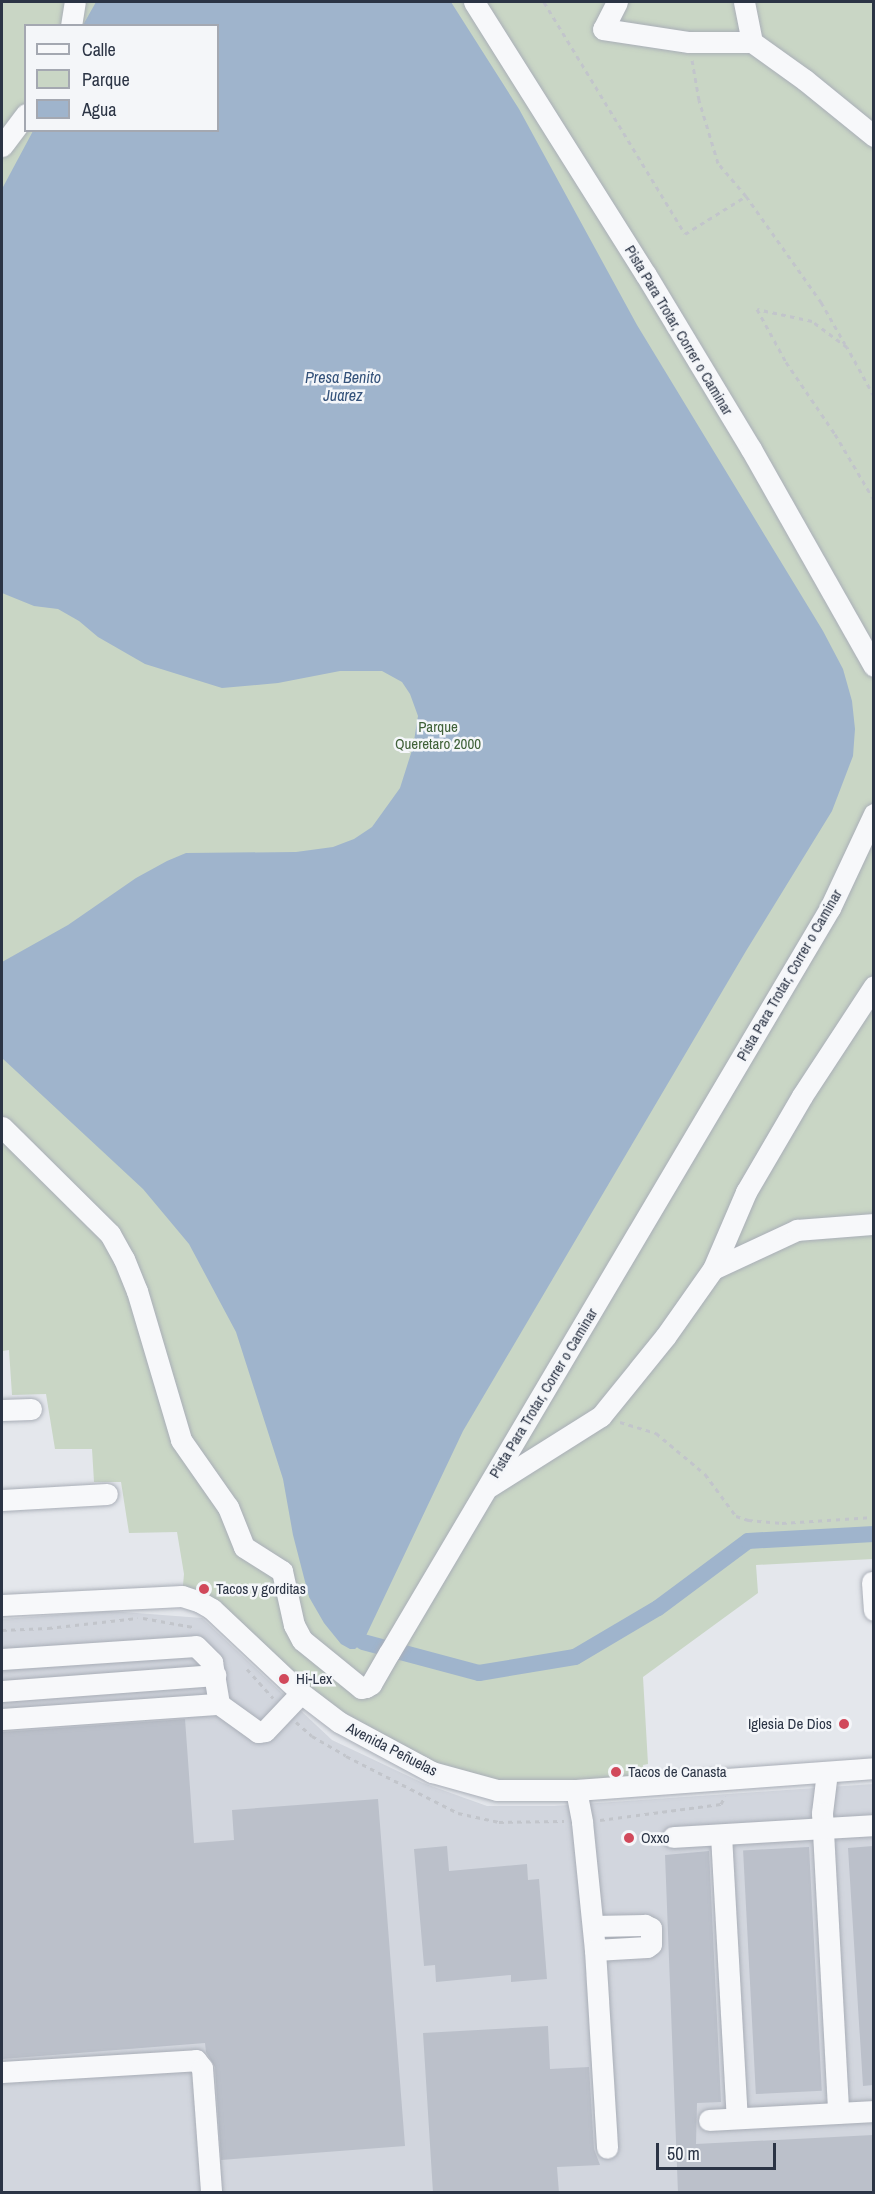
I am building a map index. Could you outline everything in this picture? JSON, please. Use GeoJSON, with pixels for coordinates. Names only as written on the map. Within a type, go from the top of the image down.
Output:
{"type":"FeatureCollection","features":[{"type":"Feature","properties":{"kind":"street"},"geometry":{"type":"LineString","coordinates":[[71,24],[75,2]]}},
{"type":"Feature","properties":{"kind":"street","name":"Pista Para Trotar, Correr o Caminar"},"geometry":{"type":"LineString","coordinates":[[474,2],[646,275],[752,449],[873,666]]}},
{"type":"Feature","properties":{"kind":"street"},"geometry":{"type":"LineString","coordinates":[[617,2],[603,29],[689,42],[752,42],[805,80],[873,136]]}},
{"type":"Feature","properties":{"kind":"street"},"geometry":{"type":"LineString","coordinates":[[744,2],[752,42]]}},
{"type":"Feature","properties":{"kind":"street"},"geometry":{"type":"LineString","coordinates":[[2,146],[24,117]]}},
{"type":"Feature","properties":{"kind":"street","name":"Pista Para Trotar, Correr o Caminar"},"geometry":{"type":"LineString","coordinates":[[2,1127],[110,1234],[137,1291],[182,1440],[228,1507],[241,1543],[284,1575],[294,1625],[302,1640],[361,1688],[370,1684],[830,908],[873,814]]}},
{"type":"Feature","properties":{"kind":"street"},"geometry":{"type":"LineString","coordinates":[[486,1488],[601,1416],[665,1337],[713,1269],[746,1192],[802,1096],[873,986]]}},
{"type":"Feature","properties":{"kind":"street"},"geometry":{"type":"LineString","coordinates":[[713,1269],[797,1230],[873,1224]]}},
{"type":"Feature","properties":{"kind":"street"},"geometry":{"type":"LineString","coordinates":[[2,1410],[32,1409]]}},
{"type":"Feature","properties":{"kind":"street"},"geometry":{"type":"LineString","coordinates":[[2,1500],[107,1494]]}},
{"type":"Feature","properties":{"kind":"street"},"geometry":{"type":"LineString","coordinates":[[872,1582],[873,1610]]}},
{"type":"Feature","properties":{"kind":"street","name":"Avenida Peñuelas"},"geometry":{"type":"LineString","coordinates":[[2,1605],[182,1596],[212,1609],[301,1693],[339,1722],[432,1772],[497,1790],[576,1790],[873,1768]]}},
{"type":"Feature","properties":{"kind":"street"},"geometry":{"type":"LineString","coordinates":[[2,1659],[196,1646],[212,1662],[219,1704]]}},
{"type":"Feature","properties":{"kind":"street"},"geometry":{"type":"LineString","coordinates":[[2,1691],[215,1675]]}},
{"type":"Feature","properties":{"kind":"street"},"geometry":{"type":"LineString","coordinates":[[2,1719],[219,1704],[258,1732],[265,1731],[301,1693]]}},
{"type":"Feature","properties":{"kind":"street"},"geometry":{"type":"LineString","coordinates":[[826,1772],[822,1828],[838,2113]]}},
{"type":"Feature","properties":{"kind":"street"},"geometry":{"type":"LineString","coordinates":[[576,1790],[593,1926],[607,2148]]}},
{"type":"Feature","properties":{"kind":"street"},"geometry":{"type":"LineString","coordinates":[[673,1838],[873,1825]]}},
{"type":"Feature","properties":{"kind":"street"},"geometry":{"type":"LineString","coordinates":[[721,1835],[737,2118]]}},
{"type":"Feature","properties":{"kind":"street"},"geometry":{"type":"LineString","coordinates":[[593,1926],[645,1925],[651,1928],[651,1944],[647,1947],[595,1950]]}},
{"type":"Feature","properties":{"kind":"street"},"geometry":{"type":"LineString","coordinates":[[2,2072],[196,2060],[202,2068],[211,2193]]}},
{"type":"Feature","properties":{"kind":"street"},"geometry":{"type":"LineString","coordinates":[[709,2120],[873,2111]]}},
{"type":"Feature","properties":{"kind":"path"},"geometry":{"type":"LineString","coordinates":[[544,2],[685,234],[746,196]]}},
{"type":"Feature","properties":{"kind":"path"},"geometry":{"type":"LineString","coordinates":[[689,42],[699,100],[717,163],[746,196],[821,302],[873,396]]}},
{"type":"Feature","properties":{"kind":"path"},"geometry":{"type":"LineString","coordinates":[[846,347],[812,321],[757,309],[786,362],[835,434],[873,501]]}},
{"type":"Feature","properties":{"kind":"path"},"geometry":{"type":"LineString","coordinates":[[601,1416],[656,1433],[705,1473],[736,1516],[748,1520],[782,1523],[873,1517]]}},
{"type":"Feature","properties":{"kind":"shaded area"},"geometry":{"type":"Polygon","coordinates":[[[110,1611],[202,1618],[332,1740],[423,1783],[487,1806],[554,1806],[873,1784],[873,2192],[2,2192],[2,1619],[110,1611]]]}},
{"type":"Feature","properties":{"kind":"green space","name":"Parque Queretaro 2000"},"geometry":{"type":"Polygon","coordinates":[[[2,2],[873,2],[873,1559],[756,1565],[758,1593],[643,1677],[648,1764],[643,1765],[644,1784],[576,1793],[432,1772],[339,1722],[182,1596],[184,1574],[177,1532],[129,1533],[121,1482],[94,1482],[92,1449],[55,1449],[46,1394],[12,1395],[9,1350],[2,1351],[2,2]]]}},
{"type":"Feature","properties":{"kind":"water","name":"Presa Benito Juarez"},"geometry":{"type":"Polygon","coordinates":[[[96,2],[451,2],[519,109],[637,325],[823,631],[843,669],[852,701],[855,729],[853,756],[832,811],[746,951],[463,1431],[363,1642],[355,1649],[341,1644],[324,1623],[309,1597],[293,1535],[283,1479],[236,1332],[189,1244],[143,1189],[2,1058],[2,962],[68,925],[136,878],[186,853],[296,852],[333,847],[354,839],[372,827],[400,788],[413,747],[418,716],[410,694],[402,682],[382,671],[340,671],[278,683],[222,688],[145,664],[98,637],[79,621],[58,609],[34,606],[2,593],[3,187],[32,132],[219,132],[219,24],[84,24],[96,2]]]}},
{"type":"Feature","properties":{"kind":"building"},"geometry":{"type":"Polygon","coordinates":[[[185,1719],[194,1843],[234,1840],[232,1810],[378,1799],[405,2146],[221,2160],[215,2067],[206,2052],[205,2043],[2,2059],[2,1732],[185,1719]]]}},
{"type":"Feature","properties":{"kind":"building"},"geometry":{"type":"Polygon","coordinates":[[[447,1846],[449,1871],[527,1864],[528,1880],[539,1879],[547,1979],[511,1982],[511,1975],[436,1982],[435,1965],[424,1966],[414,1849],[447,1846]]]}},
{"type":"Feature","properties":{"kind":"building"},"geometry":{"type":"Polygon","coordinates":[[[873,1846],[873,2085],[863,2086],[848,1848],[873,1846]]]}},
{"type":"Feature","properties":{"kind":"building"},"geometry":{"type":"Polygon","coordinates":[[[809,1847],[822,2091],[756,2094],[743,1850],[809,1847]]]}},
{"type":"Feature","properties":{"kind":"building"},"geometry":{"type":"Polygon","coordinates":[[[709,1851],[721,2102],[697,2103],[696,2144],[873,2135],[873,2193],[678,2193],[665,1855],[709,1851]]]}},
{"type":"Feature","properties":{"kind":"building"},"geometry":{"type":"Polygon","coordinates":[[[548,2026],[550,2069],[589,2067],[594,2149],[600,2165],[557,2167],[559,2193],[433,2193],[423,2033],[548,2026]]]}},
{"type":"Feature","properties":{"kind":"waterway"},"geometry":{"type":"LineString","coordinates":[[363,1642],[479,1673],[575,1657],[658,1608],[748,1541],[874,1534]]}},
{"type":"Feature","properties":{"kind":"place","name":"Tacos y gorditas"},"geometry":{"type":"Point","coordinates":[204,1589]}},
{"type":"Feature","properties":{"kind":"place","name":"Hi-Lex"},"geometry":{"type":"Point","coordinates":[284,1679]}},
{"type":"Feature","properties":{"kind":"place","name":"Iglesia De Dios"},"geometry":{"type":"Point","coordinates":[844,1724]}},
{"type":"Feature","properties":{"kind":"place","name":"Tacos de Canasta"},"geometry":{"type":"Point","coordinates":[616,1772]}},
{"type":"Feature","properties":{"kind":"place","name":"Oxxo"},"geometry":{"type":"Point","coordinates":[629,1838]}}]}
